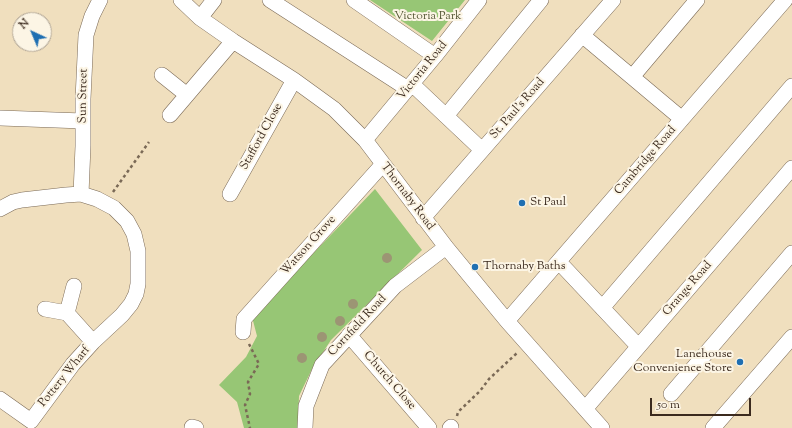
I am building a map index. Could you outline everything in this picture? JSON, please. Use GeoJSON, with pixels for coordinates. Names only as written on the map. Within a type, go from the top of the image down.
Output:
{"type":"FeatureCollection","features":[{"type":"Feature","properties":{"kind":"street","name":"Sun Street"},"geometry":{"type":"LineString","coordinates":[[81,194],[86,35],[92,16],[100,0]]}},
{"type":"Feature","properties":{"kind":"street","name":"Thornaby Road"},"geometry":{"type":"LineString","coordinates":[[181,0],[200,18],[294,80],[334,109],[365,140],[423,218],[507,322],[602,428]]}},
{"type":"Feature","properties":{"kind":"street"},"geometry":{"type":"LineString","coordinates":[[200,18],[214,0]]}},
{"type":"Feature","properties":{"kind":"street"},"geometry":{"type":"LineString","coordinates":[[270,0],[410,86],[446,116],[482,150]]}},
{"type":"Feature","properties":{"kind":"street"},"geometry":{"type":"LineString","coordinates":[[354,0],[435,56]]}},
{"type":"Feature","properties":{"kind":"street","name":"Victoria Road"},"geometry":{"type":"LineString","coordinates":[[365,140],[435,56],[479,0]]}},
{"type":"Feature","properties":{"kind":"street"},"geometry":{"type":"LineString","coordinates":[[446,116],[541,0]]}},
{"type":"Feature","properties":{"kind":"street","name":"St. Paul's Road"},"geometry":{"type":"LineString","coordinates":[[423,218],[612,0]]}},
{"type":"Feature","properties":{"kind":"street"},"geometry":{"type":"LineString","coordinates":[[632,77],[697,0]]}},
{"type":"Feature","properties":{"kind":"street","name":"Cambridge Road"},"geometry":{"type":"LineString","coordinates":[[507,322],[785,0]]}},
{"type":"Feature","properties":{"kind":"street"},"geometry":{"type":"LineString","coordinates":[[582,36],[682,119]]}},
{"type":"Feature","properties":{"kind":"street"},"geometry":{"type":"LineString","coordinates":[[170,115],[233,41]]}},
{"type":"Feature","properties":{"kind":"street"},"geometry":{"type":"LineString","coordinates":[[162,75],[187,95]]}},
{"type":"Feature","properties":{"kind":"street","name":"Stafford Close"},"geometry":{"type":"LineString","coordinates":[[230,194],[294,80]]}},
{"type":"Feature","properties":{"kind":"street"},"geometry":{"type":"LineString","coordinates":[[602,308],[792,86]]}},
{"type":"Feature","properties":{"kind":"street"},"geometry":{"type":"LineString","coordinates":[[0,118],[84,121]]}},
{"type":"Feature","properties":{"kind":"street","name":"Watson Grove"},"geometry":{"type":"LineString","coordinates":[[243,332],[244,319],[384,164]]}},
{"type":"Feature","properties":{"kind":"street","name":"Grange Road"},"geometry":{"type":"LineString","coordinates":[[585,409],[792,168]]}},
{"type":"Feature","properties":{"kind":"street","name":"Pottery Wharf"},"geometry":{"type":"LineString","coordinates":[[0,209],[13,202],[22,200],[81,194],[106,203],[121,214],[127,221],[134,234],[138,252],[138,284],[136,294],[127,310],[93,342],[63,376],[35,425],[0,399]]}},
{"type":"Feature","properties":{"kind":"street","name":"Cornfield Road"},"geometry":{"type":"LineString","coordinates":[[305,428],[306,406],[322,365],[395,286],[446,247]]}},
{"type":"Feature","properties":{"kind":"street"},"geometry":{"type":"LineString","coordinates":[[671,394],[792,253]]}},
{"type":"Feature","properties":{"kind":"street"},"geometry":{"type":"LineString","coordinates":[[559,262],[638,346]]}},
{"type":"Feature","properties":{"kind":"street"},"geometry":{"type":"LineString","coordinates":[[45,308],[67,313],[74,286]]}},
{"type":"Feature","properties":{"kind":"street","name":"Pottery Wharf"},"geometry":{"type":"LineString","coordinates":[[67,313],[93,342]]}},
{"type":"Feature","properties":{"kind":"street","name":"Church Close"},"geometry":{"type":"LineString","coordinates":[[349,335],[429,428]]}},
{"type":"Feature","properties":{"kind":"street"},"geometry":{"type":"LineString","coordinates":[[713,428],[792,336]]}},
{"type":"Feature","properties":{"kind":"path"},"geometry":{"type":"LineString","coordinates":[[106,203],[149,142]]}},
{"type":"Feature","properties":{"kind":"path"},"geometry":{"type":"LineString","coordinates":[[243,332],[259,364],[248,382],[250,394],[245,405],[250,428]]}},
{"type":"Feature","properties":{"kind":"path"},"geometry":{"type":"LineString","coordinates":[[451,427],[458,412],[480,391],[489,379],[527,344]]}},
{"type":"Feature","properties":{"kind":"green space","name":"Victoria Park"},"geometry":{"type":"Polygon","coordinates":[[[370,0],[465,0],[432,41],[370,0]]]}},
{"type":"Feature","properties":{"kind":"green space"},"geometry":{"type":"Polygon","coordinates":[[[375,189],[422,250],[331,340],[312,369],[299,396],[298,428],[244,428],[237,402],[219,385],[246,357],[257,336],[252,317],[375,189]]]}},
{"type":"Feature","properties":{"kind":"place","name":"St Paul"},"geometry":{"type":"Point","coordinates":[522,203]}},
{"type":"Feature","properties":{"kind":"place","name":"Thornaby Baths"},"geometry":{"type":"Point","coordinates":[475,267]}},
{"type":"Feature","properties":{"kind":"place","name":"Lanehouse Convenience Store"},"geometry":{"type":"Point","coordinates":[740,362]}}]}
